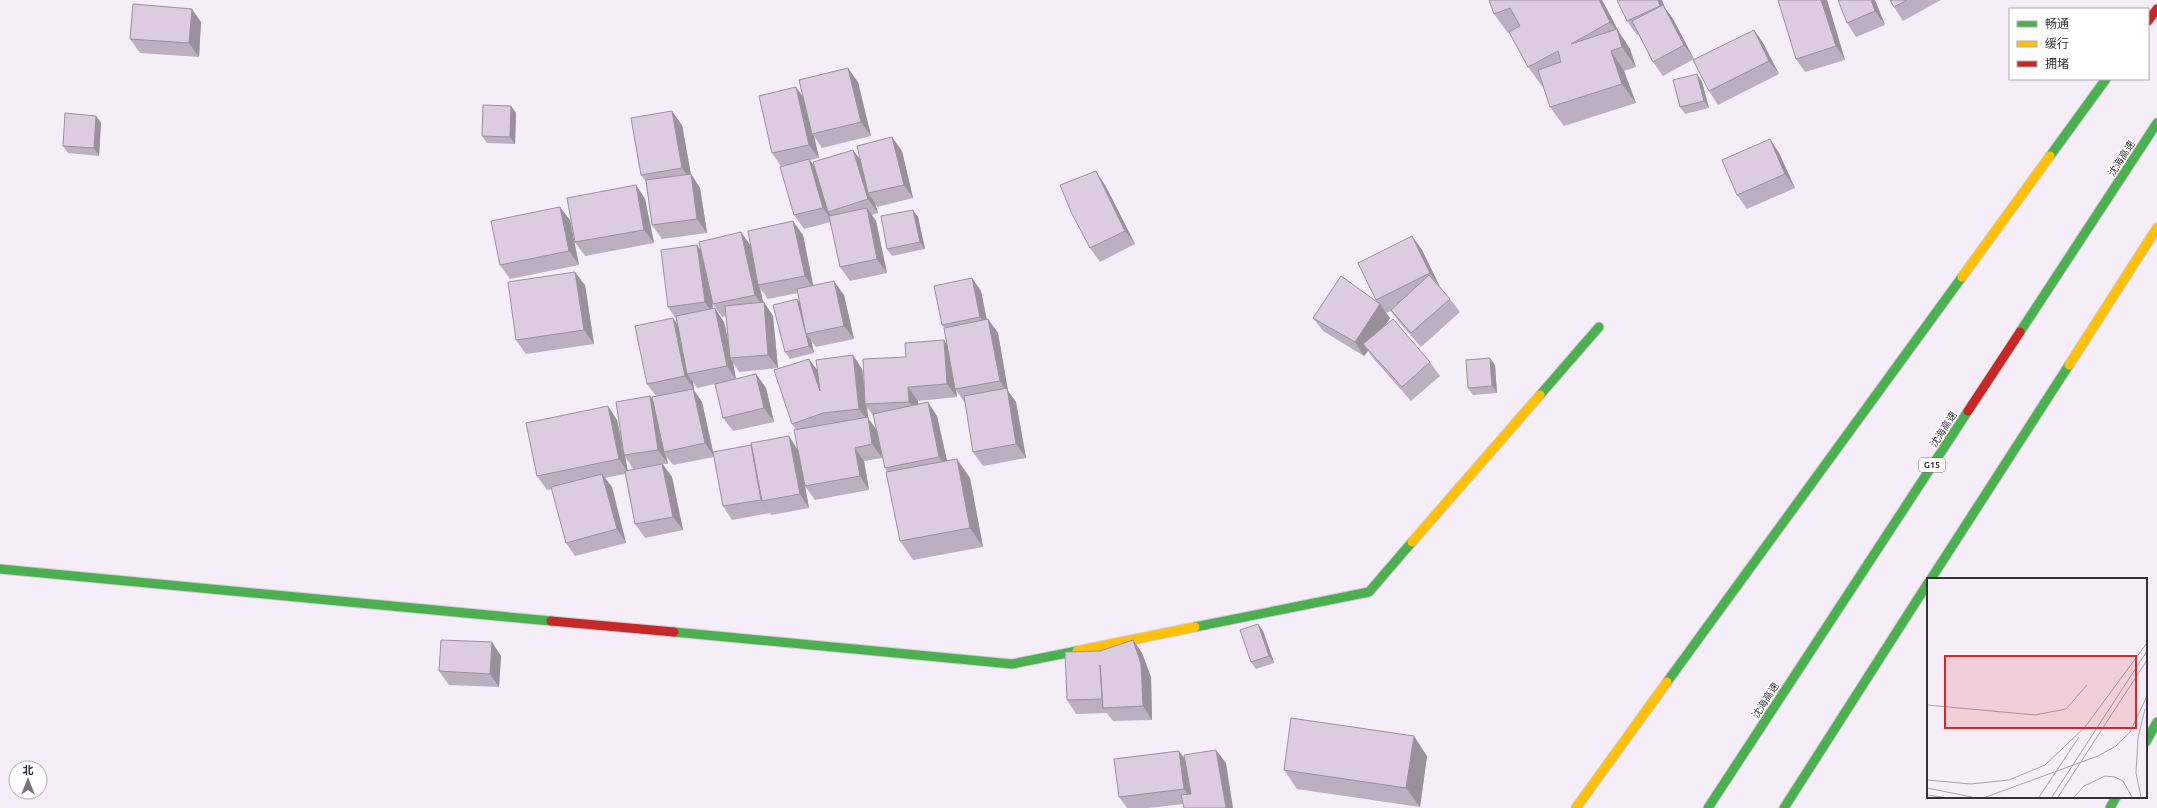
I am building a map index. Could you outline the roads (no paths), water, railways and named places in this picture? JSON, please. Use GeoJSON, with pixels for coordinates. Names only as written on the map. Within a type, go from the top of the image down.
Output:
{"type":"FeatureCollection","features":[{"type":"Feature","properties":{"kind":"main road"},"geometry":{"type":"LineString","coordinates":[[2149,20],[2157,9]]}},
{"type":"Feature","properties":{"kind":"main road"},"geometry":{"type":"LineString","coordinates":[[1579,806],[2105,80]]}},
{"type":"Feature","properties":{"kind":"main road","name":"沈海高速"},"geometry":{"type":"LineString","coordinates":[[1708,808],[2157,123]]}},
{"type":"Feature","properties":{"kind":"main road"},"geometry":{"type":"LineString","coordinates":[[1932,578],[2157,228]]}},
{"type":"Feature","properties":{"kind":"main road"},"geometry":{"type":"LineString","coordinates":[[0,569],[1012,664],[1369,592],[1599,327]]}},
{"type":"Feature","properties":{"kind":"main road"},"geometry":{"type":"LineString","coordinates":[[1784,808],[1927,585]]}},
{"type":"Feature","properties":{"kind":"main road"},"geometry":{"type":"LineString","coordinates":[[2147,740],[2157,722]]}},
{"type":"Feature","properties":{"kind":"main road"},"geometry":{"type":"LineString","coordinates":[[2110,808],[2115,798]]}}]}
